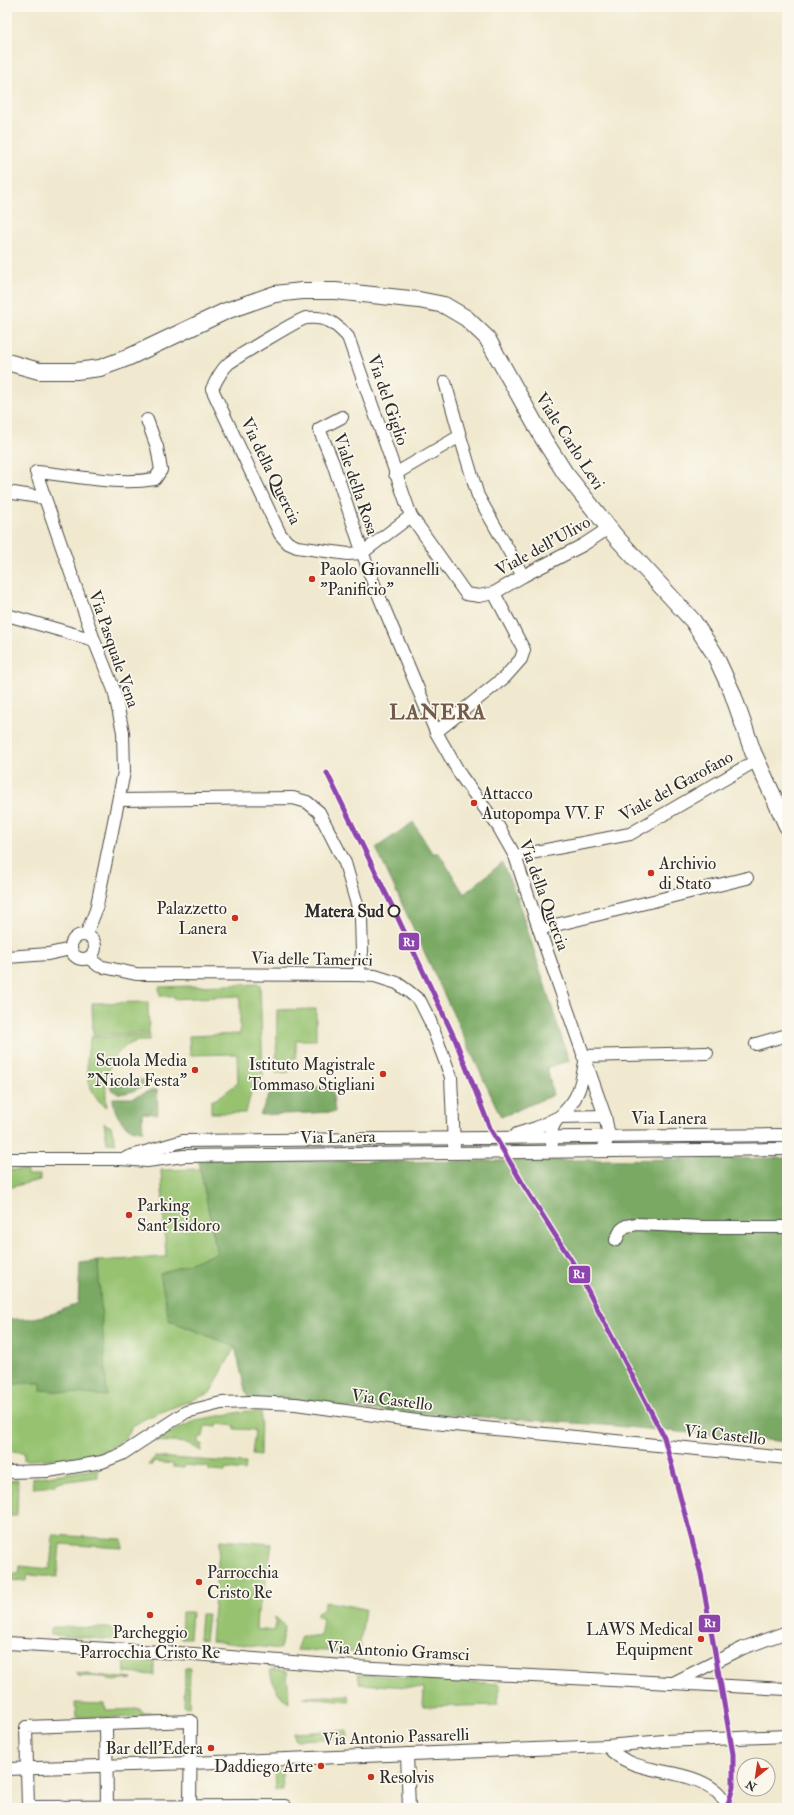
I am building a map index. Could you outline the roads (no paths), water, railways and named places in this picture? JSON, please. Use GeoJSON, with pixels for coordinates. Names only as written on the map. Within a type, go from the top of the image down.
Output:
{"type":"FeatureCollection","features":[{"type":"Feature","properties":{"kind":"main road","name":"Viale Carlo Levi"},"geometry":{"type":"LineString","coordinates":[[7,362],[39,371],[76,371],[100,368],[127,358],[226,311],[275,294],[302,291],[335,291],[419,300],[444,305],[466,318],[487,338],[556,460],[609,528],[693,621],[714,653],[732,692],[757,760],[787,826]]}},
{"type":"Feature","properties":{"kind":"street","name":"Via del Giglio"},"geometry":{"type":"LineString","coordinates":[[212,389],[219,374],[229,363],[304,318],[320,318],[334,322],[348,337],[411,516],[466,594],[479,596],[494,593]]}},
{"type":"Feature","properties":{"kind":"street"},"geometry":{"type":"LineString","coordinates":[[446,382],[478,496],[523,576]]}},
{"type":"Feature","properties":{"kind":"street","name":"Via della Quercia"},"geometry":{"type":"LineString","coordinates":[[212,389],[280,534],[288,543],[297,547],[348,554],[362,553],[436,732],[461,776],[498,826],[515,856],[538,929],[605,1116],[609,1136]]}},
{"type":"Feature","properties":{"kind":"street","name":"Viale della Rosa"},"geometry":{"type":"LineString","coordinates":[[342,416],[319,429],[335,471],[362,553]]}},
{"type":"Feature","properties":{"kind":"street","name":"Via Pasquale Vena"},"geometry":{"type":"LineString","coordinates":[[86,935],[96,910],[119,800],[124,772],[123,732],[114,690],[94,640],[36,472],[100,480],[143,481],[155,478],[161,470],[157,447],[147,420]]}},
{"type":"Feature","properties":{"kind":"street"},"geometry":{"type":"LineString","coordinates":[[395,474],[460,436]]}},
{"type":"Feature","properties":{"kind":"street"},"geometry":{"type":"LineString","coordinates":[[7,492],[45,498]]}},
{"type":"Feature","properties":{"kind":"street"},"geometry":{"type":"LineString","coordinates":[[362,553],[411,516]]}},
{"type":"Feature","properties":{"kind":"street","name":"Viale dell'Ulivo"},"geometry":{"type":"LineString","coordinates":[[494,593],[583,545],[609,528]]}},
{"type":"Feature","properties":{"kind":"street"},"geometry":{"type":"LineString","coordinates":[[436,732],[505,677],[521,659],[524,650],[494,593]]}},
{"type":"Feature","properties":{"kind":"street"},"geometry":{"type":"LineString","coordinates":[[7,615],[94,640]]}},
{"type":"Feature","properties":{"kind":"street","name":"Viale del Garofano"},"geometry":{"type":"LineString","coordinates":[[515,856],[630,834],[757,760]]}},
{"type":"Feature","properties":{"kind":"street"},"geometry":{"type":"LineString","coordinates":[[119,800],[293,798],[307,802],[319,812],[345,863],[361,918],[362,952],[358,975]]}},
{"type":"Feature","properties":{"kind":"street"},"geometry":{"type":"LineString","coordinates":[[538,929],[746,878]]}},
{"type":"Feature","properties":{"kind":"street"},"geometry":{"type":"LineString","coordinates":[[82,935],[86,935],[93,940],[95,944],[94,952],[89,958],[78,958],[72,953],[72,941],[82,935]]}},
{"type":"Feature","properties":{"kind":"street"},"geometry":{"type":"LineString","coordinates":[[7,957],[48,954],[71,949]]}},
{"type":"Feature","properties":{"kind":"street","name":"Via delle Tamerici"},"geometry":{"type":"LineString","coordinates":[[89,958],[99,966],[136,974],[358,975],[375,976],[397,983],[408,990],[420,1001],[430,1021],[451,1077],[454,1153]]}},
{"type":"Feature","properties":{"kind":"street"},"geometry":{"type":"LineString","coordinates":[[756,1044],[787,1035]]}},
{"type":"Feature","properties":{"kind":"street"},"geometry":{"type":"LineString","coordinates":[[584,1059],[708,1053]]}},
{"type":"Feature","properties":{"kind":"street","name":"Via della Quercia"},"geometry":{"type":"LineString","coordinates":[[559,1117],[574,1100],[582,1082],[584,1059]]}},
{"type":"Feature","properties":{"kind":"street","name":"Via Lanera"},"geometry":{"type":"LineString","coordinates":[[508,1138],[536,1128],[559,1117],[605,1116]]}},
{"type":"Feature","properties":{"kind":"street"},"geometry":{"type":"LineString","coordinates":[[556,1152],[551,1137],[554,1123],[559,1117]]}},
{"type":"Feature","properties":{"kind":"street","name":"Via Lanera"},"geometry":{"type":"LineString","coordinates":[[121,1159],[183,1141],[787,1135]]}},
{"type":"Feature","properties":{"kind":"street"},"geometry":{"type":"LineString","coordinates":[[602,1151],[609,1136]]}},
{"type":"Feature","properties":{"kind":"street","name":"Via Lanera"},"geometry":{"type":"LineString","coordinates":[[7,1159],[121,1159],[147,1161],[184,1156],[787,1150]]}},
{"type":"Feature","properties":{"kind":"street"},"geometry":{"type":"LineString","coordinates":[[616,1240],[621,1230],[626,1226],[637,1224],[703,1227],[787,1227]]}},
{"type":"Feature","properties":{"kind":"street","name":"Via Castello"},"geometry":{"type":"LineString","coordinates":[[7,1472],[48,1471],[102,1462],[122,1454],[186,1412],[221,1402],[296,1404],[424,1422],[787,1458]]}},
{"type":"Feature","properties":{"kind":"street"},"geometry":{"type":"LineString","coordinates":[[673,1683],[743,1648],[787,1632]]}},
{"type":"Feature","properties":{"kind":"street","name":"Via Antonio Gramsci"},"geometry":{"type":"LineString","coordinates":[[7,1643],[194,1654],[355,1667],[787,1689]]}},
{"type":"Feature","properties":{"kind":"street"},"geometry":{"type":"LineString","coordinates":[[190,1808],[191,1721],[26,1727],[28,1807],[190,1808],[285,1806]]}},
{"type":"Feature","properties":{"kind":"street"},"geometry":{"type":"LineString","coordinates":[[106,1724],[107,1807]]}},
{"type":"Feature","properties":{"kind":"street","name":"Via Antonio Passarelli"},"geometry":{"type":"LineString","coordinates":[[7,1769],[607,1746],[664,1741],[787,1736]]}},
{"type":"Feature","properties":{"kind":"street"},"geometry":{"type":"LineString","coordinates":[[607,1746],[614,1754],[632,1764],[688,1776],[709,1786],[717,1792],[729,1808]]}},
{"type":"Feature","properties":{"kind":"street"},"geometry":{"type":"LineString","coordinates":[[407,1754],[409,1808]]}},
{"type":"Feature","properties":{"kind":"place","name":"Paolo Giovannelli \"Panificio\""},"geometry":{"type":"Point","coordinates":[312,579]}},
{"type":"Feature","properties":{"kind":"place","name":"Attacco Autopompa VV. F"},"geometry":{"type":"Point","coordinates":[474,803]}},
{"type":"Feature","properties":{"kind":"place","name":"Archivio di Stato"},"geometry":{"type":"Point","coordinates":[651,873]}},
{"type":"Feature","properties":{"kind":"place","name":"Matera Sud"},"geometry":{"type":"Point","coordinates":[394,911]}},
{"type":"Feature","properties":{"kind":"place","name":"Palazzetto Lanera"},"geometry":{"type":"Point","coordinates":[235,918]}},
{"type":"Feature","properties":{"kind":"place","name":"Scuola Media \"Nicola Festa\""},"geometry":{"type":"Point","coordinates":[195,1070]}},
{"type":"Feature","properties":{"kind":"place","name":"Istituto Magistrale Tommaso Stigliani"},"geometry":{"type":"Point","coordinates":[383,1074]}},
{"type":"Feature","properties":{"kind":"place","name":"Parking Sant'Isidoro"},"geometry":{"type":"Point","coordinates":[129,1215]}},
{"type":"Feature","properties":{"kind":"place","name":"Parrocchia Cristo Re"},"geometry":{"type":"Point","coordinates":[199,1582]}},
{"type":"Feature","properties":{"kind":"place","name":"Parcheggio Parrocchia Cristo Re"},"geometry":{"type":"Point","coordinates":[150,1615]}},
{"type":"Feature","properties":{"kind":"place","name":"LAWS Medical Equipment"},"geometry":{"type":"Point","coordinates":[701,1639]}},
{"type":"Feature","properties":{"kind":"place","name":"Bar dell'Edera"},"geometry":{"type":"Point","coordinates":[211,1748]}},
{"type":"Feature","properties":{"kind":"place","name":"Daddiego Arte"},"geometry":{"type":"Point","coordinates":[321,1766]}},
{"type":"Feature","properties":{"kind":"place","name":"Resolvis"},"geometry":{"type":"Point","coordinates":[371,1777]}},
{"type":"Feature","properties":{"kind":"district","name":"LANERA"},"geometry":{"type":"Point","coordinates":[438,712]}}]}
